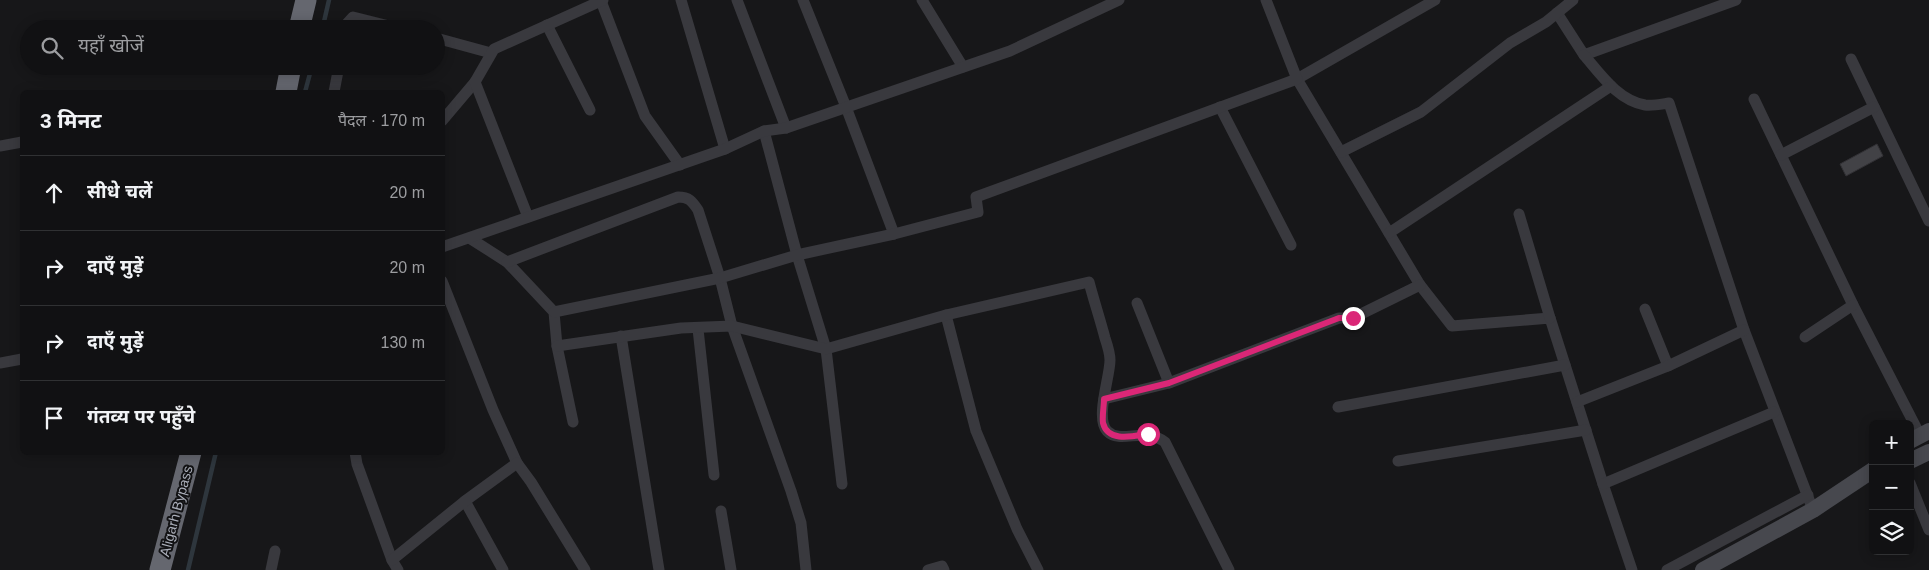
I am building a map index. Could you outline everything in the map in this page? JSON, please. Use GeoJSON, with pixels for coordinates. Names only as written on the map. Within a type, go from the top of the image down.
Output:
{"type":"FeatureCollection","features":[{"type":"Feature","properties":{"kind":"highway"},"geometry":{"type":"LineString","coordinates":[[301,20],[306,0]]}},
{"type":"Feature","properties":{"kind":"highway"},"geometry":{"type":"LineString","coordinates":[[286,90],[289,75]]}},
{"type":"Feature","properties":{"kind":"highway","name":"Aligarh Bypass"},"geometry":{"type":"LineString","coordinates":[[160,570],[190,455]]}},
{"type":"Feature","properties":{"kind":"main road"},"geometry":{"type":"LineString","coordinates":[[1914,459],[1929,452]]}},
{"type":"Feature","properties":{"kind":"main road"},"geometry":{"type":"LineString","coordinates":[[1703,570],[1810,503],[1869,472]]}},
{"type":"Feature","properties":{"kind":"street"},"geometry":{"type":"LineString","coordinates":[[445,117],[475,82],[494,49],[602,0],[646,116],[680,165]]}},
{"type":"Feature","properties":{"kind":"street"},"geometry":{"type":"LineString","coordinates":[[681,0],[725,149]]}},
{"type":"Feature","properties":{"kind":"street"},"geometry":{"type":"LineString","coordinates":[[737,0],[786,128]]}},
{"type":"Feature","properties":{"kind":"street"},"geometry":{"type":"LineString","coordinates":[[803,0],[894,234]]}},
{"type":"Feature","properties":{"kind":"street"},"geometry":{"type":"LineString","coordinates":[[922,0],[963,67]]}},
{"type":"Feature","properties":{"kind":"street"},"geometry":{"type":"LineString","coordinates":[[445,246],[471,239],[528,217],[725,149],[764,131],[786,128],[1010,51],[1119,0]]}},
{"type":"Feature","properties":{"kind":"street"},"geometry":{"type":"LineString","coordinates":[[1266,0],[1298,79],[1420,285],[1452,326],[1550,318]]}},
{"type":"Feature","properties":{"kind":"street"},"geometry":{"type":"LineString","coordinates":[[554,312],[720,278],[797,256],[894,234],[978,212],[976,197],[1298,79],[1435,0]]}},
{"type":"Feature","properties":{"kind":"street"},"geometry":{"type":"LineString","coordinates":[[1341,152],[1421,112],[1510,43],[1557,13],[1573,0]]}},
{"type":"Feature","properties":{"kind":"street"},"geometry":{"type":"LineString","coordinates":[[1584,56],[1736,0]]}},
{"type":"Feature","properties":{"kind":"street"},"geometry":{"type":"LineString","coordinates":[[1557,13],[1584,56],[1611,86],[1627,98],[1646,105],[1669,103],[1744,330],[1810,503],[1667,570]]}},
{"type":"Feature","properties":{"kind":"street"},"geometry":{"type":"LineString","coordinates":[[350,20],[353,17],[365,20]]}},
{"type":"Feature","properties":{"kind":"street"},"geometry":{"type":"LineString","coordinates":[[547,25],[590,110]]}},
{"type":"Feature","properties":{"kind":"street"},"geometry":{"type":"LineString","coordinates":[[445,41],[492,54]]}},
{"type":"Feature","properties":{"kind":"street"},"geometry":{"type":"LineString","coordinates":[[1850,60],[1929,221]]}},
{"type":"Feature","properties":{"kind":"street"},"geometry":{"type":"LineString","coordinates":[[334,90],[337,75]]}},
{"type":"Feature","properties":{"kind":"street"},"geometry":{"type":"LineString","coordinates":[[475,82],[528,217]]}},
{"type":"Feature","properties":{"kind":"street"},"geometry":{"type":"LineString","coordinates":[[1389,233],[1611,86]]}},
{"type":"Feature","properties":{"kind":"street"},"geometry":{"type":"LineString","coordinates":[[1754,100],[1920,436]]}},
{"type":"Feature","properties":{"kind":"street"},"geometry":{"type":"LineString","coordinates":[[1781,155],[1874,107]]}},
{"type":"Feature","properties":{"kind":"street"},"geometry":{"type":"LineString","coordinates":[[1220,108],[1291,245]]}},
{"type":"Feature","properties":{"kind":"street"},"geometry":{"type":"LineString","coordinates":[[764,131],[797,256],[826,349],[842,484]]}},
{"type":"Feature","properties":{"kind":"street"},"geometry":{"type":"LineString","coordinates":[[0,146],[20,142]]}},
{"type":"Feature","properties":{"kind":"street"},"geometry":{"type":"LineString","coordinates":[[507,262],[678,197],[686,197],[693,202],[698,210],[720,278],[732,326],[801,523],[806,570]]}},
{"type":"Feature","properties":{"kind":"street"},"geometry":{"type":"LineString","coordinates":[[1518,214],[1632,570]]}},
{"type":"Feature","properties":{"kind":"street"},"geometry":{"type":"LineString","coordinates":[[471,239],[507,262],[554,312],[557,346],[573,422]]}},
{"type":"Feature","properties":{"kind":"street"},"geometry":{"type":"LineString","coordinates":[[557,346],[681,328],[698,329],[732,326],[826,349],[946,316],[1089,282],[1111,359],[1104,399],[1103,422],[1107,431],[1118,437],[1148,434],[1158,436],[1165,442],[1229,570]]}},
{"type":"Feature","properties":{"kind":"street"},"geometry":{"type":"LineString","coordinates":[[1104,399],[1169,383],[1339,318],[1353,318],[1420,285]]}},
{"type":"Feature","properties":{"kind":"street"},"geometry":{"type":"LineString","coordinates":[[445,289],[493,410],[517,463],[531,482],[585,570]]}},
{"type":"Feature","properties":{"kind":"street"},"geometry":{"type":"LineString","coordinates":[[1136,303],[1169,383]]}},
{"type":"Feature","properties":{"kind":"street"},"geometry":{"type":"LineString","coordinates":[[1805,337],[1854,305]]}},
{"type":"Feature","properties":{"kind":"street"},"geometry":{"type":"LineString","coordinates":[[1645,309],[1668,366]]}},
{"type":"Feature","properties":{"kind":"street"},"geometry":{"type":"LineString","coordinates":[[946,316],[976,431],[1017,529],[1038,570]]}},
{"type":"Feature","properties":{"kind":"street"},"geometry":{"type":"LineString","coordinates":[[698,329],[714,475]]}},
{"type":"Feature","properties":{"kind":"street"},"geometry":{"type":"LineString","coordinates":[[1577,402],[1668,366],[1744,330]]}},
{"type":"Feature","properties":{"kind":"street"},"geometry":{"type":"LineString","coordinates":[[621,336],[659,570]]}},
{"type":"Feature","properties":{"kind":"street"},"geometry":{"type":"LineString","coordinates":[[0,363],[20,359]]}},
{"type":"Feature","properties":{"kind":"street"},"geometry":{"type":"LineString","coordinates":[[1338,407],[1565,364]]}},
{"type":"Feature","properties":{"kind":"street"},"geometry":{"type":"LineString","coordinates":[[1603,484],[1774,412]]}},
{"type":"Feature","properties":{"kind":"street"},"geometry":{"type":"LineString","coordinates":[[1398,461],[1586,430]]}},
{"type":"Feature","properties":{"kind":"street"},"geometry":{"type":"LineString","coordinates":[[356,455],[357,464],[392,560],[398,570]]}},
{"type":"Feature","properties":{"kind":"street"},"geometry":{"type":"LineString","coordinates":[[392,560],[465,501],[517,463]]}},
{"type":"Feature","properties":{"kind":"street"},"geometry":{"type":"LineString","coordinates":[[1914,493],[1929,530]]}},
{"type":"Feature","properties":{"kind":"street"},"geometry":{"type":"LineString","coordinates":[[465,501],[502,570]]}},
{"type":"Feature","properties":{"kind":"street"},"geometry":{"type":"LineString","coordinates":[[721,511],[731,570]]}},
{"type":"Feature","properties":{"kind":"street"},"geometry":{"type":"LineString","coordinates":[[271,570],[275,551]]}},
{"type":"Feature","properties":{"kind":"street"},"geometry":{"type":"LineString","coordinates":[[928,570],[942,566],[944,570]]}},
{"type":"Feature","properties":{"kind":"building"},"geometry":{"type":"Polygon","coordinates":[[[1877,144],[1883,156],[1846,176],[1840,164],[1877,144]]]}},
{"type":"Feature","properties":{"kind":"waterway"},"geometry":{"type":"LineString","coordinates":[[324,20],[329,0]]}},
{"type":"Feature","properties":{"kind":"waterway"},"geometry":{"type":"LineString","coordinates":[[306,90],[310,75]]}},
{"type":"Feature","properties":{"kind":"waterway"},"geometry":{"type":"LineString","coordinates":[[188,570],[215,455]]}},
{"type":"Feature","properties":{"kind":"route"},"geometry":{"type":"LineString","coordinates":[[1148,434],[1118,437],[1107,431],[1103,422],[1104,399],[1169,383],[1339,318],[1353,318]]}}]}
